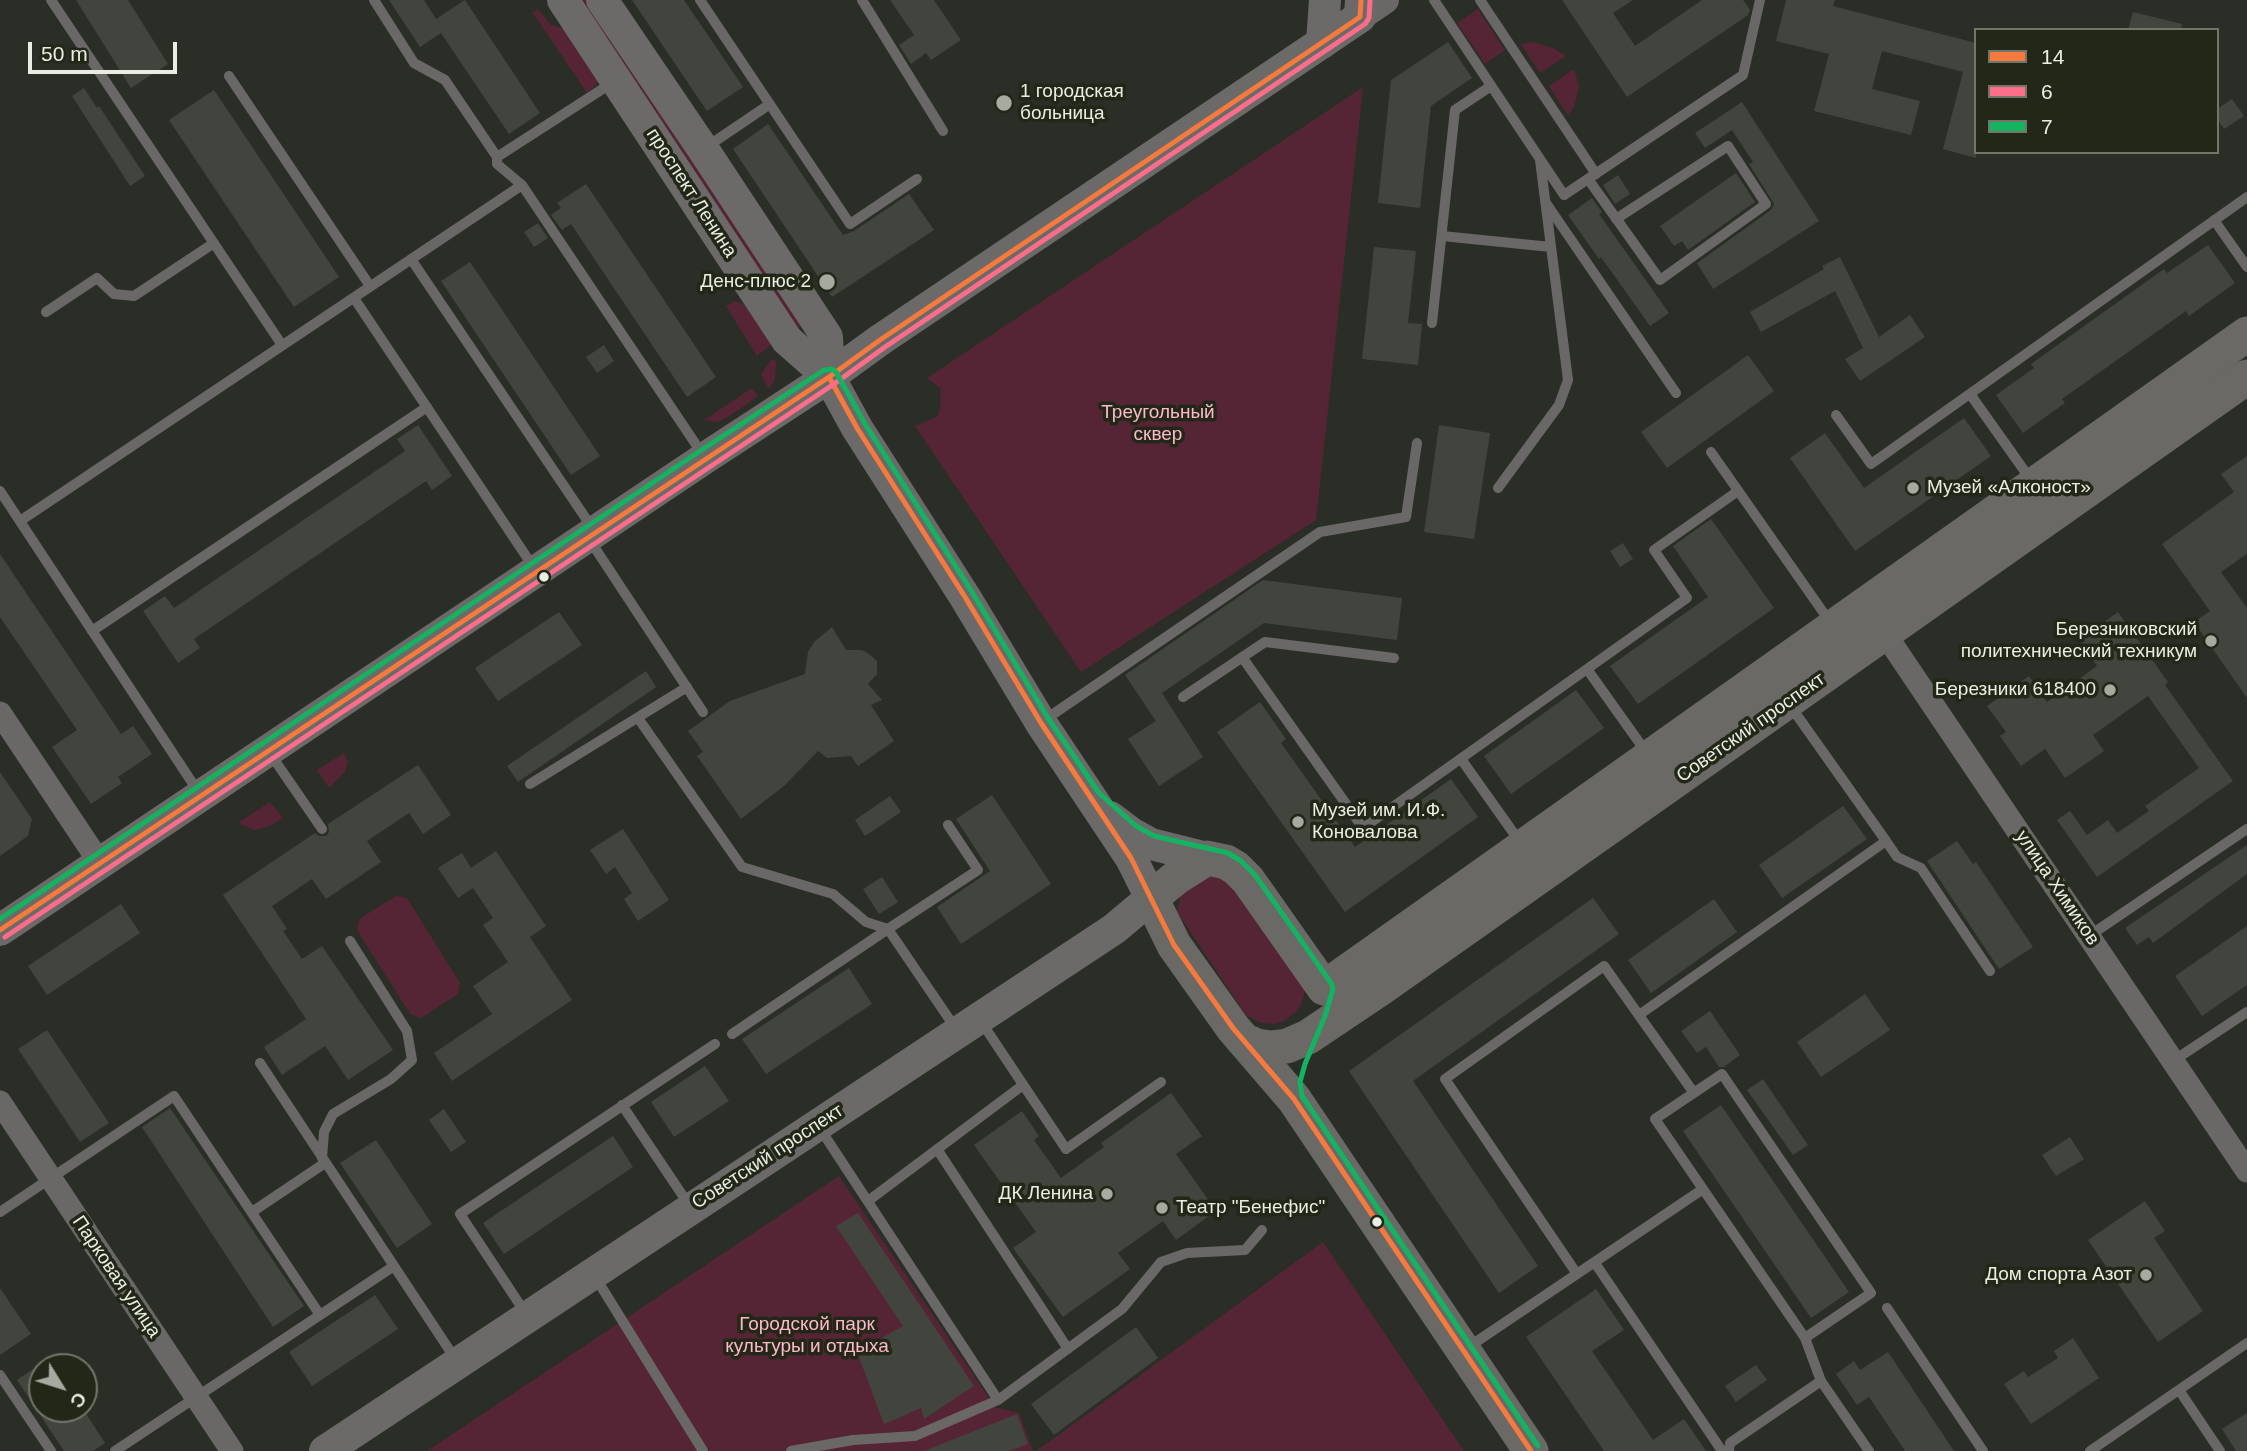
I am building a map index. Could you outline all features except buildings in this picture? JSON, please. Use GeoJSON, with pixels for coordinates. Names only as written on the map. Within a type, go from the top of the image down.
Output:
{"type":"FeatureCollection","features":[{"type":"Feature","properties":{"kind":"main road","name":"проспект Ленина"},"geometry":{"type":"LineString","coordinates":[[563,0],[787,340],[829,377],[857,428],[965,597],[1041,723],[1131,858],[1174,945],[1243,1040],[1294,1099],[1531,1451]]}},
{"type":"Feature","properties":{"kind":"main road","name":"проспект Ленина"},"geometry":{"type":"LineString","coordinates":[[603,0],[827,337],[829,377]]}},
{"type":"Feature","properties":{"kind":"main road"},"geometry":{"type":"LineString","coordinates":[[1322,43],[1325,0]]}},
{"type":"Feature","properties":{"kind":"main road"},"geometry":{"type":"LineString","coordinates":[[0,930],[829,377],[1322,43],[1369,6]]}},
{"type":"Feature","properties":{"kind":"main road","name":"Советский проспект"},"geometry":{"type":"LineString","coordinates":[[1324,988],[2247,334]]}},
{"type":"Feature","properties":{"kind":"main road","name":"Советский проспект"},"geometry":{"type":"LineString","coordinates":[[1243,1040],[1271,1048],[1287,1046],[1308,1037],[2247,377]]}},
{"type":"Feature","properties":{"kind":"main road","name":"проспект Ленина"},"geometry":{"type":"LineString","coordinates":[[1091,799],[1114,820],[1151,844],[1226,862],[1236,868],[1248,880],[1324,988]]}},
{"type":"Feature","properties":{"kind":"main road","name":"Советский проспект"},"geometry":{"type":"LineString","coordinates":[[325,1451],[1114,929],[1177,877],[1207,858]]}},
{"type":"Feature","properties":{"kind":"main road"},"geometry":{"type":"LineString","coordinates":[[1294,1099],[1292,1082],[1297,1061],[1324,988]]}},
{"type":"Feature","properties":{"kind":"street","name":"улица Химиков"},"geometry":{"type":"LineString","coordinates":[[1865,605],[2247,1171]]}},
{"type":"Feature","properties":{"kind":"street"},"geometry":{"type":"LineString","coordinates":[[0,713],[100,863]]}},
{"type":"Feature","properties":{"kind":"street","name":"Парковая улица"},"geometry":{"type":"LineString","coordinates":[[0,1102],[232,1451]]}},
{"type":"Feature","properties":{"kind":"lane"},"geometry":{"type":"LineString","coordinates":[[51,0],[282,345]]}},
{"type":"Feature","properties":{"kind":"lane"},"geometry":{"type":"LineString","coordinates":[[374,0],[414,63],[445,80],[496,157],[497,164],[522,185],[705,458]]}},
{"type":"Feature","properties":{"kind":"lane"},"geometry":{"type":"LineString","coordinates":[[700,0],[850,224],[917,178]]}},
{"type":"Feature","properties":{"kind":"lane"},"geometry":{"type":"LineString","coordinates":[[862,0],[943,131]]}},
{"type":"Feature","properties":{"kind":"lane"},"geometry":{"type":"LineString","coordinates":[[1434,0],[1564,195],[1743,75],[1760,0]]}},
{"type":"Feature","properties":{"kind":"lane"},"geometry":{"type":"LineString","coordinates":[[1480,0],[1592,176],[1616,219],[1660,280],[1766,204],[1728,146],[1616,219]]}},
{"type":"Feature","properties":{"kind":"lane"},"geometry":{"type":"LineString","coordinates":[[229,76],[370,286]]}},
{"type":"Feature","properties":{"kind":"lane"},"geometry":{"type":"LineString","coordinates":[[496,157],[617,80]]}},
{"type":"Feature","properties":{"kind":"lane"},"geometry":{"type":"LineString","coordinates":[[1432,323],[1455,110],[1491,86]]}},
{"type":"Feature","properties":{"kind":"lane"},"geometry":{"type":"LineString","coordinates":[[703,149],[770,104]]}},
{"type":"Feature","properties":{"kind":"lane"},"geometry":{"type":"LineString","coordinates":[[1498,488],[1559,405],[1568,380],[1539,158]]}},
{"type":"Feature","properties":{"kind":"lane"},"geometry":{"type":"LineString","coordinates":[[20,521],[522,185]]}},
{"type":"Feature","properties":{"kind":"lane"},"geometry":{"type":"LineString","coordinates":[[1836,415],[1871,464],[2247,197]]}},
{"type":"Feature","properties":{"kind":"lane"},"geometry":{"type":"LineString","coordinates":[[1545,201],[1676,394]]}},
{"type":"Feature","properties":{"kind":"lane"},"geometry":{"type":"LineString","coordinates":[[2214,220],[2247,267]]}},
{"type":"Feature","properties":{"kind":"lane"},"geometry":{"type":"LineString","coordinates":[[1442,236],[1551,247]]}},
{"type":"Feature","properties":{"kind":"lane"},"geometry":{"type":"LineString","coordinates":[[46,312],[97,278],[114,294],[134,296],[214,243]]}},
{"type":"Feature","properties":{"kind":"lane"},"geometry":{"type":"LineString","coordinates":[[411,259],[591,534],[703,712]]}},
{"type":"Feature","properties":{"kind":"lane"},"geometry":{"type":"LineString","coordinates":[[354,298],[536,571]]}},
{"type":"Feature","properties":{"kind":"lane"},"geometry":{"type":"LineString","coordinates":[[1970,394],[2034,485]]}},
{"type":"Feature","properties":{"kind":"lane"},"geometry":{"type":"LineString","coordinates":[[92,631],[426,407]]}},
{"type":"Feature","properties":{"kind":"lane"},"geometry":{"type":"LineString","coordinates":[[1041,723],[1320,532],[1406,517],[1417,443]]}},
{"type":"Feature","properties":{"kind":"lane"},"geometry":{"type":"LineString","coordinates":[[1711,452],[1833,628]]}},
{"type":"Feature","properties":{"kind":"lane"},"geometry":{"type":"LineString","coordinates":[[0,491],[201,795]]}},
{"type":"Feature","properties":{"kind":"lane"},"geometry":{"type":"LineString","coordinates":[[1242,657],[1363,828],[1688,598],[1654,550],[1738,491]]}},
{"type":"Feature","properties":{"kind":"lane"},"geometry":{"type":"LineString","coordinates":[[1183,697],[1265,642],[1394,658]]}},
{"type":"Feature","properties":{"kind":"lane"},"geometry":{"type":"LineString","coordinates":[[1587,669],[1650,757]]}},
{"type":"Feature","properties":{"kind":"lane"},"geometry":{"type":"LineString","coordinates":[[530,784],[687,687]]}},
{"type":"Feature","properties":{"kind":"lane"},"geometry":{"type":"LineString","coordinates":[[1788,702],[1896,857],[1921,868],[1990,971]]}},
{"type":"Feature","properties":{"kind":"lane"},"geometry":{"type":"LineString","coordinates":[[638,718],[741,867],[833,894],[866,922],[888,929],[968,1025],[1023,1085],[1066,1149],[1161,1082]]}},
{"type":"Feature","properties":{"kind":"lane"},"geometry":{"type":"LineString","coordinates":[[268,750],[322,829]]}},
{"type":"Feature","properties":{"kind":"lane"},"geometry":{"type":"LineString","coordinates":[[1461,759],[1523,847]]}},
{"type":"Feature","properties":{"kind":"lane"},"geometry":{"type":"LineString","coordinates":[[732,1034],[978,870],[948,825]]}},
{"type":"Feature","properties":{"kind":"lane"},"geometry":{"type":"LineString","coordinates":[[2090,936],[2247,829]]}},
{"type":"Feature","properties":{"kind":"lane"},"geometry":{"type":"LineString","coordinates":[[1639,1015],[1886,841]]}},
{"type":"Feature","properties":{"kind":"lane"},"geometry":{"type":"LineString","coordinates":[[324,1161],[324,1132],[333,1114],[391,1079],[412,1060],[407,1031],[350,942]]}},
{"type":"Feature","properties":{"kind":"lane"},"geometry":{"type":"LineString","coordinates":[[1577,1274],[1445,1079],[1604,966],[1694,1093]]}},
{"type":"Feature","properties":{"kind":"lane"},"geometry":{"type":"LineString","coordinates":[[2174,1061],[2247,1012]]}},
{"type":"Feature","properties":{"kind":"lane"},"geometry":{"type":"LineString","coordinates":[[528,1316],[460,1214],[715,1044]]}},
{"type":"Feature","properties":{"kind":"lane"},"geometry":{"type":"LineString","coordinates":[[260,1063],[458,1362]]}},
{"type":"Feature","properties":{"kind":"lane"},"geometry":{"type":"LineString","coordinates":[[1805,1338],[1871,1293],[1722,1073],[1655,1119],[1805,1338],[1821,1381],[1869,1451]]}},
{"type":"Feature","properties":{"kind":"lane"},"geometry":{"type":"LineString","coordinates":[[867,1201],[1023,1085]]}},
{"type":"Feature","properties":{"kind":"lane"},"geometry":{"type":"LineString","coordinates":[[0,1212],[174,1096],[320,1315]]}},
{"type":"Feature","properties":{"kind":"lane"},"geometry":{"type":"LineString","coordinates":[[622,1105],[690,1208]]}},
{"type":"Feature","properties":{"kind":"lane"},"geometry":{"type":"LineString","coordinates":[[817,1124],[998,1400]]}},
{"type":"Feature","properties":{"kind":"lane"},"geometry":{"type":"LineString","coordinates":[[937,1149],[1068,1349]]}},
{"type":"Feature","properties":{"kind":"lane"},"geometry":{"type":"LineString","coordinates":[[252,1212],[324,1161]]}},
{"type":"Feature","properties":{"kind":"lane"},"geometry":{"type":"LineString","coordinates":[[1464,1350],[1703,1189]]}},
{"type":"Feature","properties":{"kind":"lane"},"geometry":{"type":"LineString","coordinates":[[791,1451],[852,1440],[915,1436],[998,1400],[1122,1309],[1161,1262],[1187,1253],[1245,1250],[1262,1230]]}},
{"type":"Feature","properties":{"kind":"lane"},"geometry":{"type":"LineString","coordinates":[[1595,1262],[1722,1451]]}},
{"type":"Feature","properties":{"kind":"lane"},"geometry":{"type":"LineString","coordinates":[[115,1451],[394,1266]]}},
{"type":"Feature","properties":{"kind":"lane"},"geometry":{"type":"LineString","coordinates":[[593,1273],[703,1451]]}},
{"type":"Feature","properties":{"kind":"lane"},"geometry":{"type":"LineString","coordinates":[[1887,1308],[1983,1451]]}},
{"type":"Feature","properties":{"kind":"lane"},"geometry":{"type":"LineString","coordinates":[[2091,1451],[2247,1343]]}},
{"type":"Feature","properties":{"kind":"lane"},"geometry":{"type":"LineString","coordinates":[[0,1375],[51,1451]]}},
{"type":"Feature","properties":{"kind":"lane"},"geometry":{"type":"LineString","coordinates":[[1729,1451],[1730,1443],[1821,1381]]}},
{"type":"Feature","properties":{"kind":"lane"},"geometry":{"type":"LineString","coordinates":[[2179,1390],[2220,1451]]}},
{"type":"Feature","properties":{"kind":"green space"},"geometry":{"type":"Polygon","coordinates":[[[580,0],[588,0],[804,325],[796,329],[580,0]]]}},
{"type":"Feature","properties":{"kind":"green space"},"geometry":{"type":"Polygon","coordinates":[[[538,9],[551,25],[571,30],[598,81],[587,93],[533,13],[538,9]]]}},
{"type":"Feature","properties":{"kind":"green space"},"geometry":{"type":"Polygon","coordinates":[[[1478,9],[1505,50],[1485,64],[1457,23],[1478,9]]]}},
{"type":"Feature","properties":{"kind":"green space"},"geometry":{"type":"Polygon","coordinates":[[[1533,42],[1553,48],[1566,56],[1540,73],[1521,44],[1533,42]]]}},
{"type":"Feature","properties":{"kind":"green space"},"geometry":{"type":"Polygon","coordinates":[[[1574,69],[1579,86],[1574,107],[1568,115],[1549,86],[1574,69]]]}},
{"type":"Feature","properties":{"kind":"green space","name":"Треугольный сквер"},"geometry":{"type":"Polygon","coordinates":[[[1363,87],[1316,520],[1081,672],[915,426],[938,416],[940,388],[927,378],[1363,87]]]}},
{"type":"Feature","properties":{"kind":"green space"},"geometry":{"type":"Polygon","coordinates":[[[735,301],[757,316],[775,342],[757,356],[726,306],[735,301]]]}},
{"type":"Feature","properties":{"kind":"green space"},"geometry":{"type":"Polygon","coordinates":[[[774,359],[775,380],[768,389],[761,374],[774,359]]]}},
{"type":"Feature","properties":{"kind":"green space"},"geometry":{"type":"Polygon","coordinates":[[[752,388],[758,396],[740,409],[719,422],[704,420],[752,388]]]}},
{"type":"Feature","properties":{"kind":"green space"},"geometry":{"type":"Polygon","coordinates":[[[344,753],[348,762],[345,772],[329,788],[317,770],[344,753]]]}},
{"type":"Feature","properties":{"kind":"green space"},"geometry":{"type":"Polygon","coordinates":[[[270,802],[283,818],[270,826],[254,830],[238,823],[270,802]]]}},
{"type":"Feature","properties":{"kind":"green space"},"geometry":{"type":"Polygon","coordinates":[[[1226,874],[1304,985],[1304,997],[1297,1011],[1284,1021],[1275,1024],[1261,1023],[1246,1015],[1177,912],[1181,894],[1195,876],[1226,874]]]}},
{"type":"Feature","properties":{"kind":"green space"},"geometry":{"type":"Polygon","coordinates":[[[396,896],[407,898],[460,983],[458,994],[421,1018],[410,1014],[357,930],[359,919],[396,896]]]}},
{"type":"Feature","properties":{"kind":"green space","name":"Городской парк культуры и отдыха"},"geometry":{"type":"Polygon","coordinates":[[[839,1176],[995,1407],[1019,1413],[1033,1451],[427,1451],[839,1176]]]}},
{"type":"Feature","properties":{"kind":"green space"},"geometry":{"type":"Polygon","coordinates":[[[1323,1242],[1464,1451],[1036,1451],[1046,1444],[1323,1242]]]}},
{"type":"Feature","properties":{"kind":"transit line","name":"14"},"geometry":{"type":"LineString","coordinates":[[0,930],[829,377],[1360,17],[1361,0]]}},
{"type":"Feature","properties":{"kind":"transit line","name":"6"},"geometry":{"type":"LineString","coordinates":[[5,937],[834,384],[1365,24],[1369,18],[1370,1]]}},
{"type":"Feature","properties":{"kind":"transit line","name":"7"},"geometry":{"type":"LineString","coordinates":[[0,919],[700,451],[824,370],[832,369],[1048,718],[1099,793],[1136,826],[1154,836],[1228,853],[1241,861],[1255,875],[1331,983],[1333,989],[1325,1016],[1300,1082],[1302,1096],[1538,1446]]}},
{"type":"Feature","properties":{"kind":"transit line","name":"14"},"geometry":{"type":"LineString","coordinates":[[829,377],[857,428],[965,597],[1041,723],[1131,858],[1174,945],[1233,1028],[1294,1099],[1531,1451]]}},
{"type":"Feature","properties":{"kind":"place","name":"1 городская больница"},"geometry":{"type":"Point","coordinates":[1004,103]}},
{"type":"Feature","properties":{"kind":"place","name":"Денс-плюс 2"},"geometry":{"type":"Point","coordinates":[827,282]}},
{"type":"Feature","properties":{"kind":"place","name":"Музей «Алконост»"},"geometry":{"type":"Point","coordinates":[1913,488]}},
{"type":"Feature","properties":{"kind":"place","name":"Березниковский политехнический техникум"},"geometry":{"type":"Point","coordinates":[2211,641]}},
{"type":"Feature","properties":{"kind":"place","name":"Березники 618400"},"geometry":{"type":"Point","coordinates":[2110,690]}},
{"type":"Feature","properties":{"kind":"place","name":"Музей им. И.Ф. Коновалова"},"geometry":{"type":"Point","coordinates":[1298,822]}},
{"type":"Feature","properties":{"kind":"place","name":"ДК Ленина"},"geometry":{"type":"Point","coordinates":[1107,1194]}},
{"type":"Feature","properties":{"kind":"place","name":"Театр \"Бенефис\""},"geometry":{"type":"Point","coordinates":[1162,1208]}},
{"type":"Feature","properties":{"kind":"place","name":"Дом спорта Азот"},"geometry":{"type":"Point","coordinates":[2146,1275]}}]}
